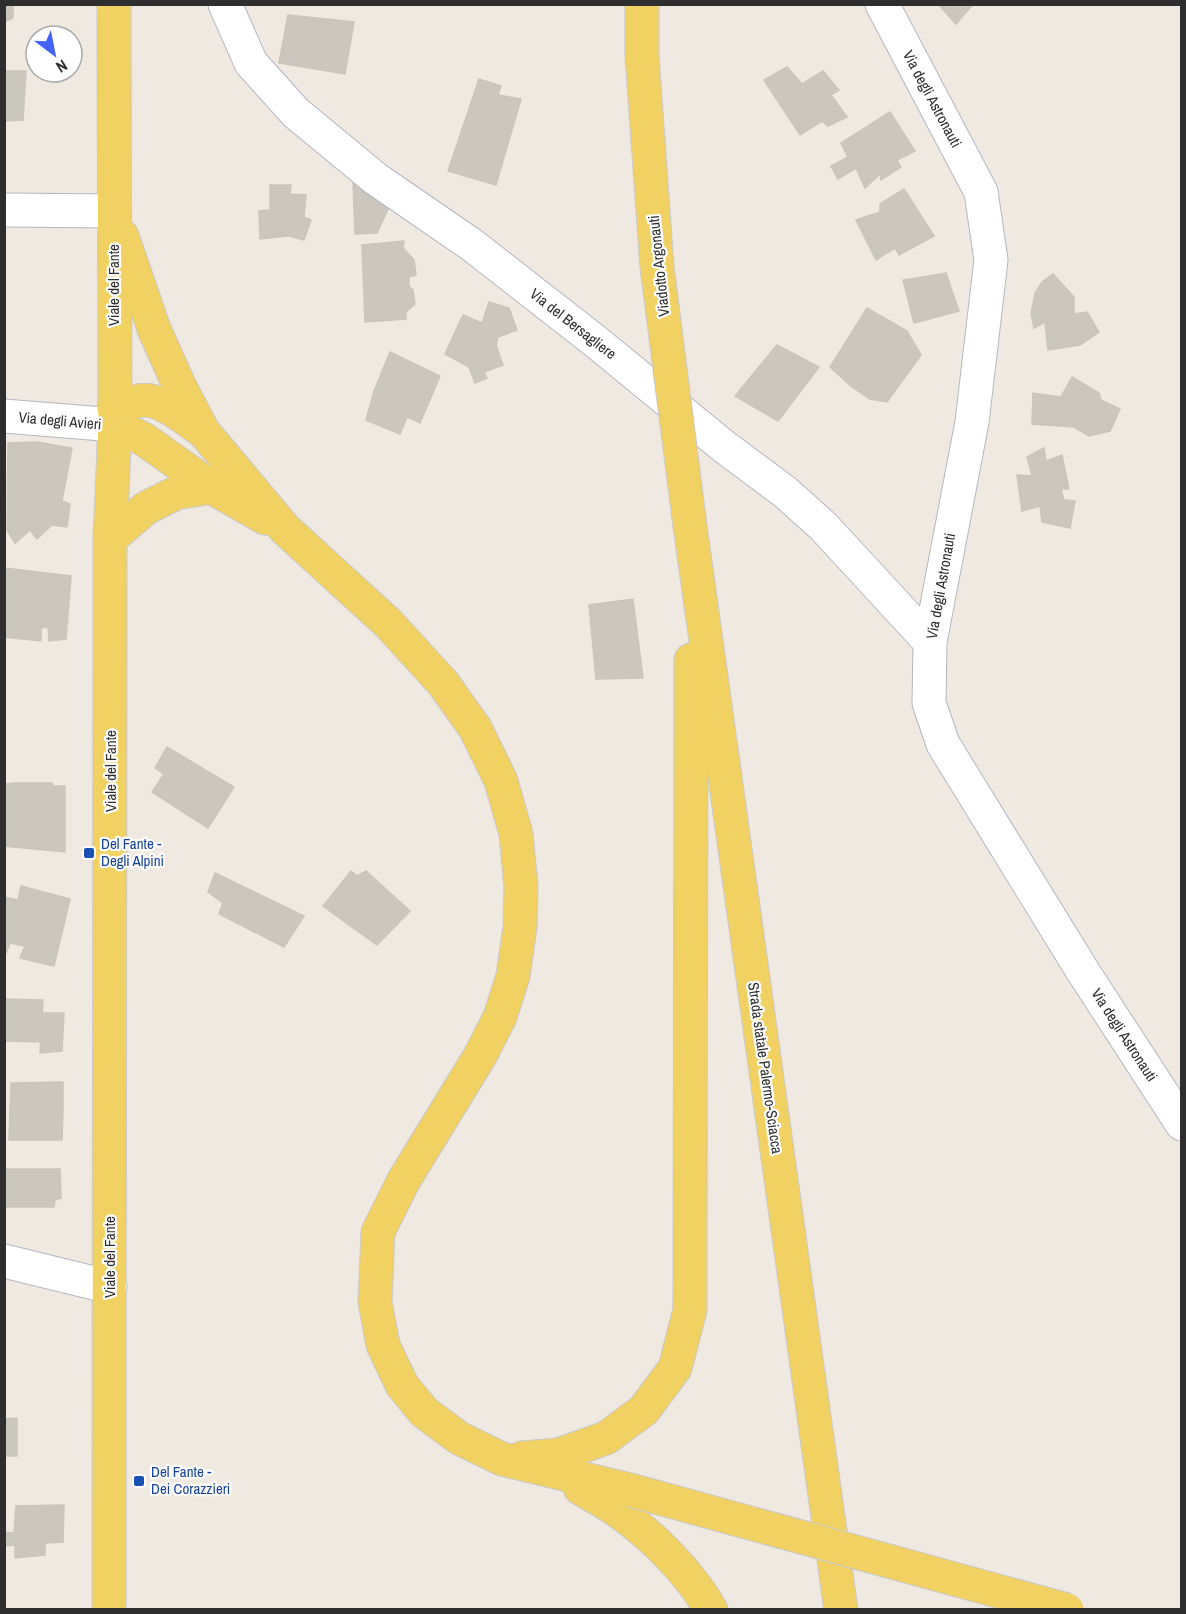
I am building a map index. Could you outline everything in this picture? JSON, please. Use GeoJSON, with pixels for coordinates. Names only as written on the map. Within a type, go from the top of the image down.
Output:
{"type":"FeatureCollection","features":[{"type":"Feature","properties":{"kind":"main road","name":"Viale del Fante"},"geometry":{"type":"LineString","coordinates":[[109,1610],[110,539],[114,417],[114,4]]}},
{"type":"Feature","properties":{"kind":"main road","name":"Viadotto Argonauti"},"geometry":{"type":"LineString","coordinates":[[642,4],[642,56],[657,267],[690,526]]}},
{"type":"Feature","properties":{"kind":"main road"},"geometry":{"type":"LineString","coordinates":[[114,211],[154,329],[203,431],[285,529],[388,623],[443,683],[475,728],[501,781],[516,834],[521,886],[520,927],[513,976],[500,1017],[480,1056],[404,1180],[378,1232],[375,1302],[383,1345],[402,1385],[424,1412],[459,1438],[502,1459],[556,1474],[625,1501],[1067,1610]]}},
{"type":"Feature","properties":{"kind":"main road"},"geometry":{"type":"LineString","coordinates":[[203,431],[151,400],[132,402],[114,417],[210,487],[285,529]]}},
{"type":"Feature","properties":{"kind":"main road"},"geometry":{"type":"LineString","coordinates":[[110,539],[146,508],[176,493],[210,487]]}},
{"type":"Feature","properties":{"kind":"main road"},"geometry":{"type":"LineString","coordinates":[[502,1459],[558,1455],[606,1438],[644,1410],[675,1368],[690,1310],[692,1052],[690,526]]}},
{"type":"Feature","properties":{"kind":"main road","name":"Strada statale Palermo-Sciacca"},"geometry":{"type":"LineString","coordinates":[[690,526],[841,1610]]}},
{"type":"Feature","properties":{"kind":"main road"},"geometry":{"type":"LineString","coordinates":[[625,1501],[704,1597],[711,1610]]}},
{"type":"Feature","properties":{"kind":"main road"},"geometry":{"type":"LineString","coordinates":[[836,1570],[849,1610]]}},
{"type":"Feature","properties":{"kind":"street","name":"Via del Bersagliere"},"geometry":{"type":"LineString","coordinates":[[225,4],[251,63],[296,113],[376,179],[472,245],[595,341],[722,445],[785,492],[823,526],[930,642]]}},
{"type":"Feature","properties":{"kind":"street","name":"Via degli Astronauti"},"geometry":{"type":"LineString","coordinates":[[882,4],[981,192],[991,260],[972,422],[930,642],[929,704],[943,744],[1082,970],[1182,1124]]}},
{"type":"Feature","properties":{"kind":"street"},"geometry":{"type":"LineString","coordinates":[[4,210],[114,211]]}},
{"type":"Feature","properties":{"kind":"street","name":"Via degli Avieri"},"geometry":{"type":"LineString","coordinates":[[4,416],[114,417]]}},
{"type":"Feature","properties":{"kind":"street"},"geometry":{"type":"LineString","coordinates":[[4,1261],[110,1287]]}},
{"type":"Feature","properties":{"kind":"building"},"geometry":{"type":"Polygon","coordinates":[[[4,4],[13,4],[13,18],[4,22],[4,4]]]}},
{"type":"Feature","properties":{"kind":"building"},"geometry":{"type":"Polygon","coordinates":[[[938,4],[973,4],[956,24],[938,4]]]}},
{"type":"Feature","properties":{"kind":"building"},"geometry":{"type":"Polygon","coordinates":[[[288,15],[354,22],[345,74],[279,63],[288,15]]]}},
{"type":"Feature","properties":{"kind":"building"},"geometry":{"type":"Polygon","coordinates":[[[787,67],[802,84],[823,71],[839,90],[831,95],[847,117],[828,126],[822,121],[800,135],[764,80],[787,67]]]}},
{"type":"Feature","properties":{"kind":"building"},"geometry":{"type":"Polygon","coordinates":[[[4,71],[24,71],[23,120],[4,121],[4,71]]]}},
{"type":"Feature","properties":{"kind":"building"},"geometry":{"type":"Polygon","coordinates":[[[479,79],[501,86],[498,95],[521,99],[496,185],[448,171],[479,79]]]}},
{"type":"Feature","properties":{"kind":"building"},"geometry":{"type":"Polygon","coordinates":[[[890,112],[915,151],[897,160],[901,167],[881,180],[880,174],[865,188],[856,168],[838,179],[831,166],[848,157],[841,143],[890,112]]]}},
{"type":"Feature","properties":{"kind":"building"},"geometry":{"type":"Polygon","coordinates":[[[353,182],[389,207],[377,233],[355,234],[353,182]]]}},
{"type":"Feature","properties":{"kind":"building"},"geometry":{"type":"Polygon","coordinates":[[[270,185],[291,185],[290,194],[306,195],[304,217],[311,220],[304,240],[278,233],[279,220],[270,216],[270,185]]]}},
{"type":"Feature","properties":{"kind":"building"},"geometry":{"type":"Polygon","coordinates":[[[904,189],[934,236],[899,255],[895,248],[876,260],[856,220],[880,212],[880,204],[904,189]]]}},
{"type":"Feature","properties":{"kind":"building"},"geometry":{"type":"Polygon","coordinates":[[[270,210],[279,220],[278,233],[288,236],[260,239],[259,211],[270,210]]]}},
{"type":"Feature","properties":{"kind":"building"},"geometry":{"type":"Polygon","coordinates":[[[404,241],[403,248],[414,260],[416,275],[409,277],[409,286],[413,290],[415,304],[406,312],[406,319],[365,322],[362,245],[404,241]]]}},
{"type":"Feature","properties":{"kind":"building"},"geometry":{"type":"Polygon","coordinates":[[[946,273],[959,311],[914,323],[903,280],[946,273]]]}},
{"type":"Feature","properties":{"kind":"building"},"geometry":{"type":"Polygon","coordinates":[[[1053,274],[1074,297],[1074,314],[1087,312],[1099,332],[1080,345],[1048,350],[1045,322],[1034,328],[1031,314],[1035,293],[1042,282],[1053,274]]]}},
{"type":"Feature","properties":{"kind":"building"},"geometry":{"type":"Polygon","coordinates":[[[489,302],[509,308],[517,330],[498,337],[496,345],[503,365],[484,372],[487,378],[475,383],[469,367],[445,354],[463,315],[482,323],[489,302]]]}},
{"type":"Feature","properties":{"kind":"building"},"geometry":{"type":"Polygon","coordinates":[[[867,308],[907,331],[921,355],[887,402],[870,399],[852,387],[830,367],[867,308]]]}},
{"type":"Feature","properties":{"kind":"building"},"geometry":{"type":"Polygon","coordinates":[[[777,345],[819,367],[778,421],[735,396],[777,345]]]}},
{"type":"Feature","properties":{"kind":"building"},"geometry":{"type":"Polygon","coordinates":[[[390,352],[440,376],[420,423],[407,417],[400,434],[366,420],[374,391],[390,352]]]}},
{"type":"Feature","properties":{"kind":"building"},"geometry":{"type":"Polygon","coordinates":[[[1072,377],[1099,393],[1101,400],[1120,409],[1110,431],[1089,436],[1074,427],[1032,424],[1033,393],[1061,397],[1072,377]]]}},
{"type":"Feature","properties":{"kind":"building"},"geometry":{"type":"Polygon","coordinates":[[[37,442],[72,448],[62,501],[70,504],[67,527],[52,525],[37,539],[30,530],[15,543],[7,530],[8,443],[37,442]]]}},
{"type":"Feature","properties":{"kind":"building"},"geometry":{"type":"Polygon","coordinates":[[[1044,448],[1046,461],[1062,455],[1069,489],[1061,489],[1064,500],[1075,501],[1070,528],[1042,522],[1040,506],[1022,511],[1017,475],[1032,476],[1027,457],[1044,448]]]}},
{"type":"Feature","properties":{"kind":"building"},"geometry":{"type":"Polygon","coordinates":[[[4,568],[71,576],[66,639],[49,641],[48,627],[41,628],[41,641],[4,637],[4,568]]]}},
{"type":"Feature","properties":{"kind":"building"},"geometry":{"type":"Polygon","coordinates":[[[633,599],[643,678],[596,679],[589,605],[633,599]]]}},
{"type":"Feature","properties":{"kind":"building"},"geometry":{"type":"Polygon","coordinates":[[[167,747],[234,787],[208,828],[152,792],[164,774],[155,768],[167,747]]]}},
{"type":"Feature","properties":{"kind":"building"},"geometry":{"type":"Polygon","coordinates":[[[52,783],[53,786],[65,786],[65,852],[4,846],[4,784],[52,783]]]}},
{"type":"Feature","properties":{"kind":"building"},"geometry":{"type":"Polygon","coordinates":[[[351,871],[357,876],[366,871],[410,911],[377,945],[323,906],[351,871]]]}},
{"type":"Feature","properties":{"kind":"building"},"geometry":{"type":"Polygon","coordinates":[[[215,873],[304,916],[284,947],[219,914],[223,903],[208,892],[215,873]]]}},
{"type":"Feature","properties":{"kind":"building"},"geometry":{"type":"Polygon","coordinates":[[[21,886],[70,899],[54,966],[20,958],[25,946],[10,943],[4,953],[4,897],[18,900],[21,886]]]}},
{"type":"Feature","properties":{"kind":"building"},"geometry":{"type":"Polygon","coordinates":[[[4,999],[43,1000],[41,1042],[4,1041],[4,999]]]}},
{"type":"Feature","properties":{"kind":"building"},"geometry":{"type":"Polygon","coordinates":[[[42,1013],[64,1013],[62,1051],[40,1053],[42,1013]]]}},
{"type":"Feature","properties":{"kind":"building"},"geometry":{"type":"Polygon","coordinates":[[[63,1082],[63,1109],[36,1108],[37,1140],[9,1140],[11,1083],[63,1082]]]}},
{"type":"Feature","properties":{"kind":"building"},"geometry":{"type":"Polygon","coordinates":[[[36,1108],[63,1109],[62,1140],[37,1140],[36,1108]]]}},
{"type":"Feature","properties":{"kind":"building"},"geometry":{"type":"Polygon","coordinates":[[[4,1169],[60,1169],[61,1198],[55,1200],[54,1207],[4,1207],[4,1169]]]}},
{"type":"Feature","properties":{"kind":"building"},"geometry":{"type":"Polygon","coordinates":[[[17,1418],[17,1456],[4,1456],[4,1419],[17,1418]]]}},
{"type":"Feature","properties":{"kind":"building"},"geometry":{"type":"Polygon","coordinates":[[[64,1505],[63,1542],[45,1543],[45,1555],[15,1558],[15,1545],[4,1546],[4,1532],[14,1533],[16,1506],[64,1505]]]}},
{"type":"Feature","properties":{"kind":"place","name":"Del Fante - Degli Alpini"},"geometry":{"type":"Point","coordinates":[89,853]}},
{"type":"Feature","properties":{"kind":"place","name":"Del Fante - Dei Corazzieri"},"geometry":{"type":"Point","coordinates":[139,1481]}}]}
